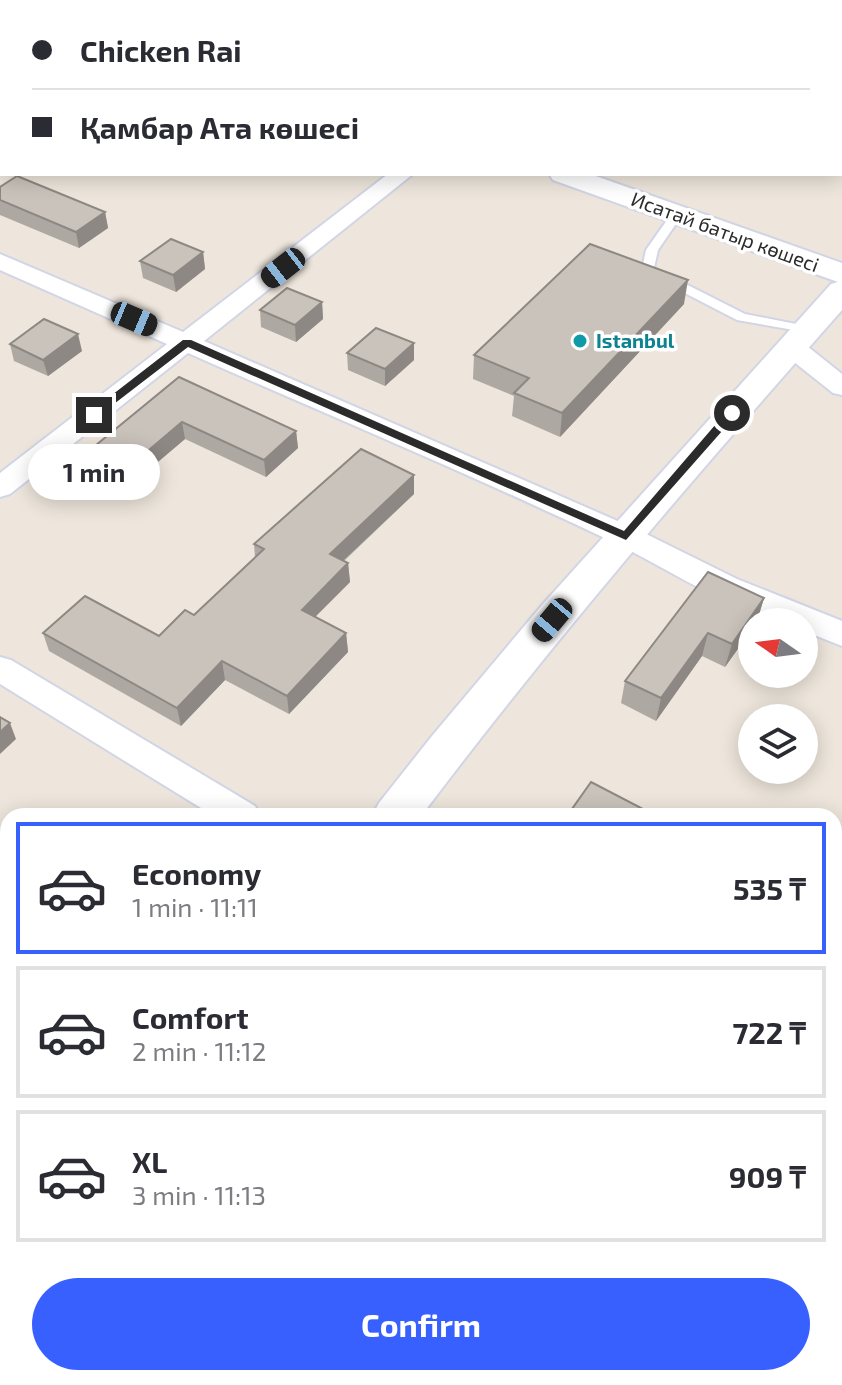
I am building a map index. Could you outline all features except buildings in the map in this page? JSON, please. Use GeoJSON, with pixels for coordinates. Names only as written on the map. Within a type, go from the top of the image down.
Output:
{"type":"FeatureCollection","features":[{"type":"Feature","properties":{"kind":"street"},"geometry":{"type":"LineString","coordinates":[[0,487],[399,176]]}},
{"type":"Feature","properties":{"kind":"street","name":"Исатай батыр көшесі"},"geometry":{"type":"LineString","coordinates":[[569,176],[842,274]]}},
{"type":"Feature","properties":{"kind":"street"},"geometry":{"type":"LineString","coordinates":[[0,261],[626,536],[726,587],[842,634]]}},
{"type":"Feature","properties":{"kind":"street"},"geometry":{"type":"LineString","coordinates":[[401,808],[485,699],[712,434],[842,291]]}},
{"type":"Feature","properties":{"kind":"street"},"geometry":{"type":"LineString","coordinates":[[800,339],[842,387]]}},
{"type":"Feature","properties":{"kind":"street"},"geometry":{"type":"LineString","coordinates":[[0,669],[230,808]]}},
{"type":"Feature","properties":{"kind":"lane"},"geometry":{"type":"LineString","coordinates":[[676,215],[652,250],[648,269],[741,317],[800,339]]}},
{"type":"Feature","properties":{"kind":"place","name":"Istanbul"},"geometry":{"type":"Point","coordinates":[580,341]}},
{"type":"Feature","properties":{"kind":"route"},"geometry":{"type":"LineString","coordinates":[[94,415],[187,342],[626,536],[732,413]]}}]}
